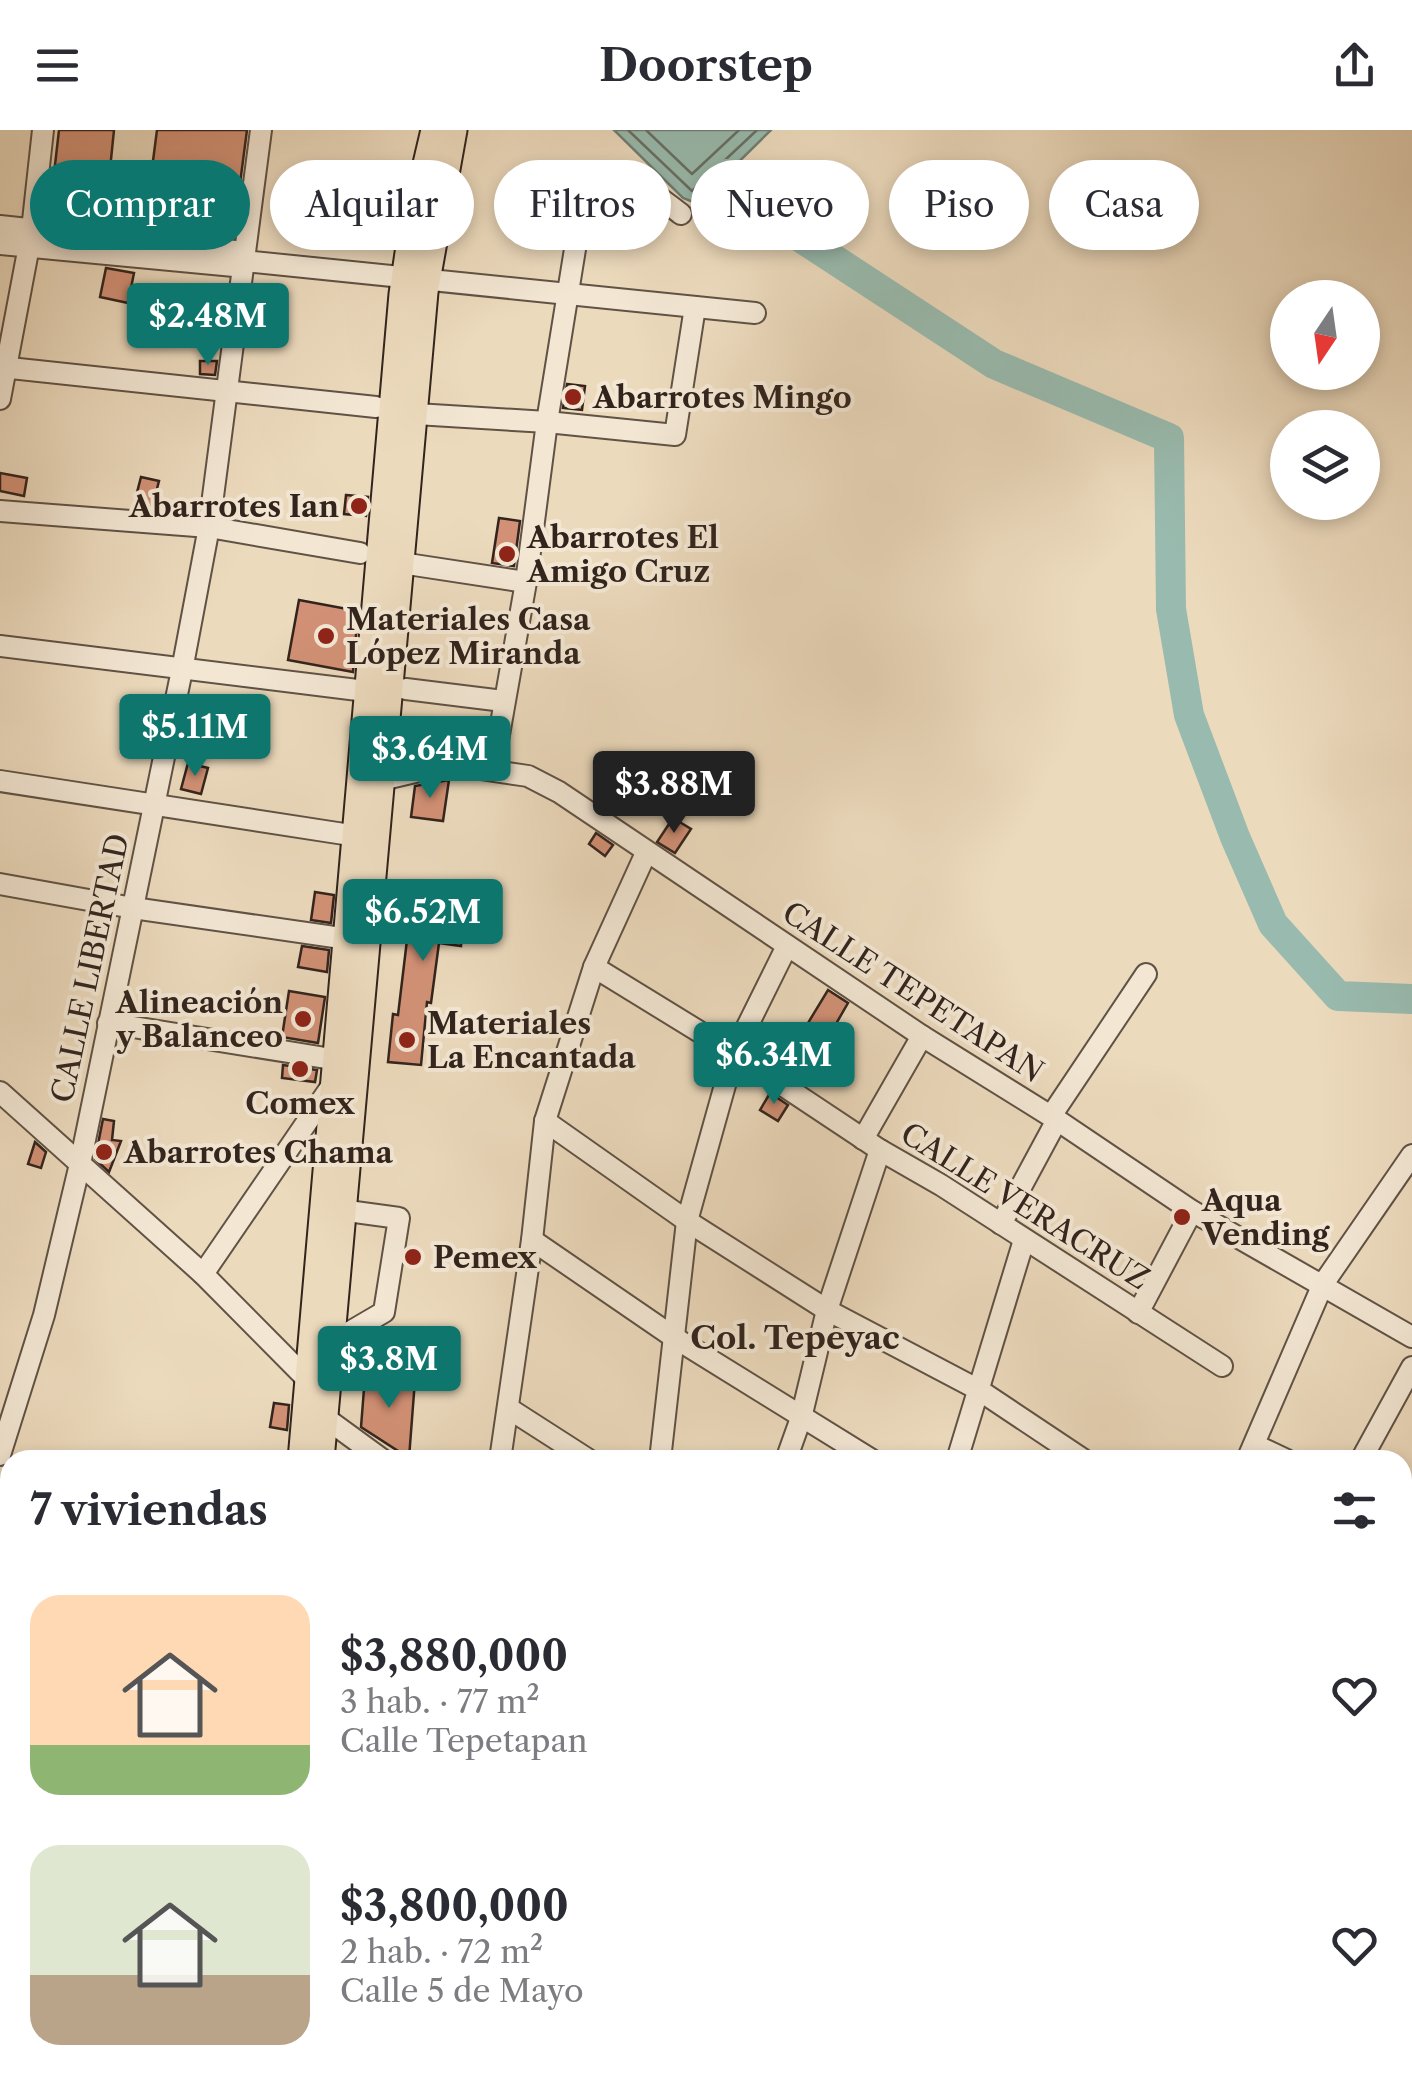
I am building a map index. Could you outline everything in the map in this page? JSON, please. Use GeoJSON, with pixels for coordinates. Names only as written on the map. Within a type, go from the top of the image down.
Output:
{"type":"FeatureCollection","features":[{"type":"Feature","properties":{"kind":"main road"},"geometry":{"type":"LineString","coordinates":[[384,626],[401,563],[416,414],[413,220],[434,130]]}},
{"type":"Feature","properties":{"kind":"main road"},"geometry":{"type":"LineString","coordinates":[[321,1450],[324,1417],[321,1343],[371,779],[387,691],[384,626],[416,280],[454,130]]}},
{"type":"Feature","properties":{"kind":"main road"},"geometry":{"type":"LineString","coordinates":[[334,1210],[337,1070],[348,939],[357,836],[371,779]]}},
{"type":"Feature","properties":{"kind":"main road"},"geometry":{"type":"LineString","coordinates":[[302,1450],[308,1380],[321,1343]]}},
{"type":"Feature","properties":{"kind":"street"},"geometry":{"type":"LineString","coordinates":[[39,160],[43,130]]}},
{"type":"Feature","properties":{"kind":"street","name":"CALLE LIBERTAD"},"geometry":{"type":"LineString","coordinates":[[2,1450],[44,1315],[80,1164],[156,803],[209,527],[261,130]]}},
{"type":"Feature","properties":{"kind":"street"},"geometry":{"type":"LineString","coordinates":[[493,769],[526,582],[547,422],[588,174],[602,172],[647,188],[681,214]]}},
{"type":"Feature","properties":{"kind":"street"},"geometry":{"type":"LineString","coordinates":[[0,226],[30,238]]}},
{"type":"Feature","properties":{"kind":"street"},"geometry":{"type":"LineString","coordinates":[[0,244],[30,238]]}},
{"type":"Feature","properties":{"kind":"street"},"geometry":{"type":"LineString","coordinates":[[0,399],[30,238]]}},
{"type":"Feature","properties":{"kind":"street"},"geometry":{"type":"LineString","coordinates":[[117,250],[234,266],[244,262],[756,313]]}},
{"type":"Feature","properties":{"kind":"street"},"geometry":{"type":"LineString","coordinates":[[416,414],[675,435],[694,307]]}},
{"type":"Feature","properties":{"kind":"street"},"geometry":{"type":"LineString","coordinates":[[3,368],[376,407]]}},
{"type":"Feature","properties":{"kind":"street"},"geometry":{"type":"LineString","coordinates":[[0,511],[209,527],[360,552]]}},
{"type":"Feature","properties":{"kind":"street"},"geometry":{"type":"LineString","coordinates":[[401,563],[526,582]]}},
{"type":"Feature","properties":{"kind":"street"},"geometry":{"type":"LineString","coordinates":[[0,646],[182,670],[504,700]]}},
{"type":"Feature","properties":{"kind":"street","name":"CALLE TEPETAPAN"},"geometry":{"type":"LineString","coordinates":[[375,746],[447,764],[528,776],[560,792],[922,1036],[1192,1211],[1412,1337]]}},
{"type":"Feature","properties":{"kind":"street"},"geometry":{"type":"LineString","coordinates":[[371,779],[447,764]]}},
{"type":"Feature","properties":{"kind":"street"},"geometry":{"type":"LineString","coordinates":[[0,781],[357,836]]}},
{"type":"Feature","properties":{"kind":"street"},"geometry":{"type":"LineString","coordinates":[[502,1450],[532,1240],[544,1121],[594,967],[646,853]]}},
{"type":"Feature","properties":{"kind":"street"},"geometry":{"type":"LineString","coordinates":[[0,884],[348,939]]}},
{"type":"Feature","properties":{"kind":"street"},"geometry":{"type":"LineString","coordinates":[[661,1450],[687,1221],[734,1053],[787,946]]}},
{"type":"Feature","properties":{"kind":"street","name":"CALLE VERACRUZ"},"geometry":{"type":"LineString","coordinates":[[594,967],[1222,1366]]}},
{"type":"Feature","properties":{"kind":"street"},"geometry":{"type":"LineString","coordinates":[[1001,1224],[1054,1118],[1146,974]]}},
{"type":"Feature","properties":{"kind":"street"},"geometry":{"type":"LineString","coordinates":[[108,1022],[337,1070],[203,1274]]}},
{"type":"Feature","properties":{"kind":"street"},"geometry":{"type":"LineString","coordinates":[[790,1450],[872,1144],[922,1036]]}},
{"type":"Feature","properties":{"kind":"street"},"geometry":{"type":"LineString","coordinates":[[0,1092],[203,1274],[308,1380]]}},
{"type":"Feature","properties":{"kind":"street"},"geometry":{"type":"LineString","coordinates":[[544,1121],[687,1221],[827,1310],[980,1390],[1069,1450]]}},
{"type":"Feature","properties":{"kind":"street"},"geometry":{"type":"LineString","coordinates":[[1252,1450],[1323,1284],[1412,1155]]}},
{"type":"Feature","properties":{"kind":"street"},"geometry":{"type":"LineString","coordinates":[[321,1343],[384,1312],[399,1218],[334,1210]]}},
{"type":"Feature","properties":{"kind":"street"},"geometry":{"type":"LineString","coordinates":[[1138,1313],[1192,1211]]}},
{"type":"Feature","properties":{"kind":"street"},"geometry":{"type":"LineString","coordinates":[[532,1240],[675,1338],[855,1450]]}},
{"type":"Feature","properties":{"kind":"street"},"geometry":{"type":"LineString","coordinates":[[960,1450],[1024,1240]]}},
{"type":"Feature","properties":{"kind":"street"},"geometry":{"type":"LineString","coordinates":[[1367,1450],[1412,1368]]}},
{"type":"Feature","properties":{"kind":"street"},"geometry":{"type":"LineString","coordinates":[[508,1408],[573,1450]]}},
{"type":"Feature","properties":{"kind":"street"},"geometry":{"type":"LineString","coordinates":[[324,1417],[369,1450]]}},
{"type":"Feature","properties":{"kind":"water"},"geometry":{"type":"Polygon","coordinates":[[[614,130],[771,130],[741,160],[691,160],[691,201],[671,186],[671,160],[644,160],[614,130]]]}},
{"type":"Feature","properties":{"kind":"building"},"geometry":{"type":"Polygon","coordinates":[[[59,130],[114,130],[111,160],[56,160],[59,130]]]}},
{"type":"Feature","properties":{"kind":"building"},"geometry":{"type":"Polygon","coordinates":[[[157,130],[247,130],[243,160],[153,160],[157,130]]]}},
{"type":"Feature","properties":{"kind":"building"},"geometry":{"type":"Polygon","coordinates":[[[106,268],[134,273],[128,303],[100,297],[106,268]]]}},
{"type":"Feature","properties":{"kind":"building"},"geometry":{"type":"Polygon","coordinates":[[[200,361],[217,361],[215,375],[200,374],[200,361]]]}},
{"type":"Feature","properties":{"kind":"building","name":"Abarrotes Mingo"},"geometry":{"type":"Polygon","coordinates":[[[567,384],[585,386],[582,410],[563,408],[567,384]]]}},
{"type":"Feature","properties":{"kind":"building"},"geometry":{"type":"Polygon","coordinates":[[[0,473],[27,478],[24,496],[0,491],[0,473]]]}},
{"type":"Feature","properties":{"kind":"building"},"geometry":{"type":"Polygon","coordinates":[[[141,477],[159,481],[152,508],[134,504],[141,477]]]}},
{"type":"Feature","properties":{"kind":"building","name":"Abarrotes Ian"},"geometry":{"type":"Polygon","coordinates":[[[346,495],[368,497],[366,516],[344,514],[346,495]]]}},
{"type":"Feature","properties":{"kind":"building"},"geometry":{"type":"Polygon","coordinates":[[[499,518],[520,521],[514,566],[492,563],[499,518]]]}},
{"type":"Feature","properties":{"kind":"building","name":"Materiales Casa López Miranda"},"geometry":{"type":"Polygon","coordinates":[[[299,600],[358,611],[353,672],[288,660],[299,600]]]}},
{"type":"Feature","properties":{"kind":"building"},"geometry":{"type":"Polygon","coordinates":[[[188,763],[208,768],[201,794],[181,789],[188,763]]]}},
{"type":"Feature","properties":{"kind":"building"},"geometry":{"type":"Polygon","coordinates":[[[449,780],[443,821],[411,817],[415,786],[449,780]]]}},
{"type":"Feature","properties":{"kind":"building"},"geometry":{"type":"Polygon","coordinates":[[[673,818],[691,829],[675,853],[657,842],[673,818]]]}},
{"type":"Feature","properties":{"kind":"building"},"geometry":{"type":"Polygon","coordinates":[[[596,833],[613,845],[605,856],[589,844],[596,833]]]}},
{"type":"Feature","properties":{"kind":"building"},"geometry":{"type":"Polygon","coordinates":[[[407,887],[466,892],[461,946],[439,943],[431,1003],[427,1002],[421,1065],[388,1062],[407,940],[402,940],[407,887]]]}},
{"type":"Feature","properties":{"kind":"building"},"geometry":{"type":"Polygon","coordinates":[[[315,892],[334,895],[331,923],[311,920],[315,892]]]}},
{"type":"Feature","properties":{"kind":"building"},"geometry":{"type":"Polygon","coordinates":[[[302,946],[329,950],[327,972],[298,967],[302,946]]]}},
{"type":"Feature","properties":{"kind":"building"},"geometry":{"type":"Polygon","coordinates":[[[828,990],[848,1003],[829,1036],[808,1023],[828,990]]]}},
{"type":"Feature","properties":{"kind":"building","name":"Alineación y Balanceo"},"geometry":{"type":"Polygon","coordinates":[[[289,991],[325,997],[318,1043],[282,1037],[289,991]]]}},
{"type":"Feature","properties":{"kind":"building"},"geometry":{"type":"Polygon","coordinates":[[[283,1065],[317,1070],[315,1082],[282,1078],[283,1065]]]}},
{"type":"Feature","properties":{"kind":"building"},"geometry":{"type":"Polygon","coordinates":[[[770,1093],[788,1105],[778,1121],[760,1110],[770,1093]]]}},
{"type":"Feature","properties":{"kind":"building","name":"Abarrotes Chama"},"geometry":{"type":"Polygon","coordinates":[[[103,1119],[114,1121],[112,1140],[121,1141],[109,1172],[95,1159],[103,1119]]]}},
{"type":"Feature","properties":{"kind":"building"},"geometry":{"type":"Polygon","coordinates":[[[35,1142],[46,1152],[41,1168],[28,1164],[35,1142]]]}},
{"type":"Feature","properties":{"kind":"building"},"geometry":{"type":"Polygon","coordinates":[[[365,1376],[415,1380],[410,1450],[397,1450],[361,1427],[365,1376]]]}},
{"type":"Feature","properties":{"kind":"building"},"geometry":{"type":"Polygon","coordinates":[[[274,1403],[289,1405],[287,1430],[270,1427],[274,1403]]]}},
{"type":"Feature","properties":{"kind":"waterway"},"geometry":{"type":"LineString","coordinates":[[820,250],[994,364],[1169,438],[1171,609],[1189,715],[1235,837],[1273,924],[1338,996],[1412,999]]}},
{"type":"Feature","properties":{"kind":"place","name":"Abarrotes Mingo"},"geometry":{"type":"Point","coordinates":[573,397]}},
{"type":"Feature","properties":{"kind":"place","name":"Abarrotes Ian"},"geometry":{"type":"Point","coordinates":[359,506]}},
{"type":"Feature","properties":{"kind":"place","name":"Abarrotes El Amigo Cruz"},"geometry":{"type":"Point","coordinates":[507,554]}},
{"type":"Feature","properties":{"kind":"place","name":"Materiales Casa López Miranda"},"geometry":{"type":"Point","coordinates":[326,636]}},
{"type":"Feature","properties":{"kind":"place","name":"Alineación y Balanceo"},"geometry":{"type":"Point","coordinates":[303,1019]}},
{"type":"Feature","properties":{"kind":"place","name":"Materiales La Encantada"},"geometry":{"type":"Point","coordinates":[407,1040]}},
{"type":"Feature","properties":{"kind":"place","name":"Comex"},"geometry":{"type":"Point","coordinates":[300,1069]}},
{"type":"Feature","properties":{"kind":"place","name":"Abarrotes Chama"},"geometry":{"type":"Point","coordinates":[104,1152]}},
{"type":"Feature","properties":{"kind":"place","name":"Aqua Vending"},"geometry":{"type":"Point","coordinates":[1182,1217]}},
{"type":"Feature","properties":{"kind":"place","name":"Pemex"},"geometry":{"type":"Point","coordinates":[413,1257]}},
{"type":"Feature","properties":{"kind":"district","name":"Col. Tepeyac"},"geometry":{"type":"Point","coordinates":[795,1337]}}]}
